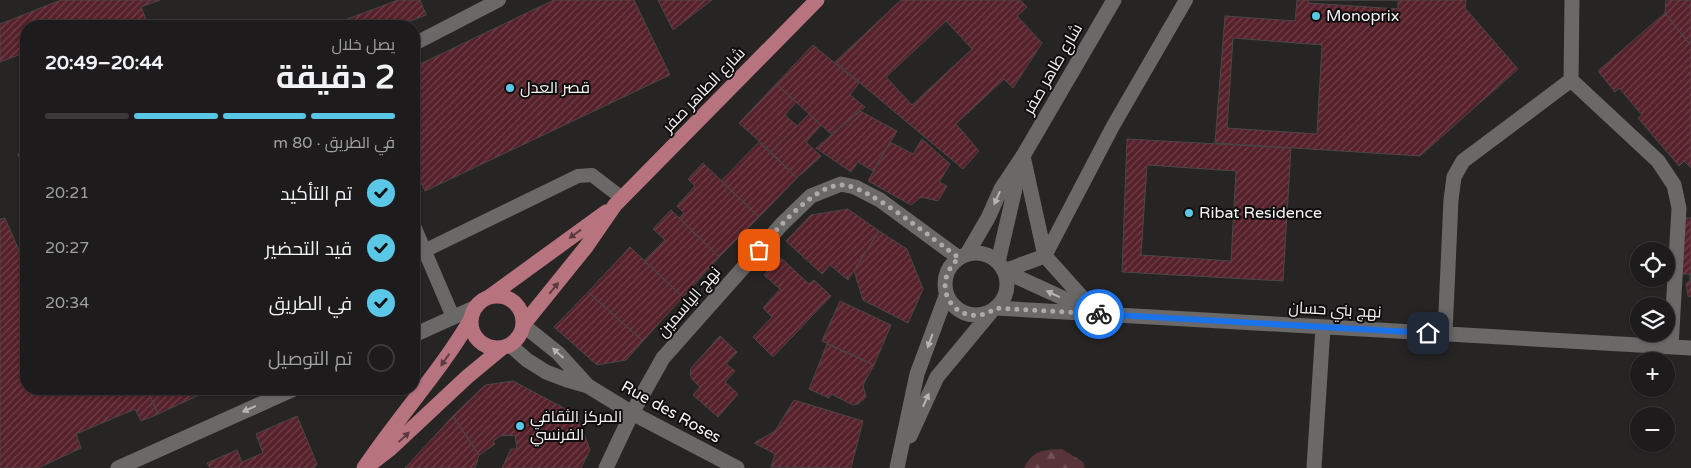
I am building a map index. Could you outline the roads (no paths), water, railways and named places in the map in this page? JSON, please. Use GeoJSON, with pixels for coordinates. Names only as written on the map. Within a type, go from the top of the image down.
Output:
{"type":"FeatureCollection","features":[{"type":"Feature","properties":{"kind":"main road","name":"شارع الطاهر صفر"},"geometry":{"type":"LineString","coordinates":[[523,325],[571,267],[619,202],[817,0]]}},
{"type":"Feature","properties":{"kind":"main road","name":"شارع الطاهر صفر"},"geometry":{"type":"LineString","coordinates":[[490,297],[619,202]]}},
{"type":"Feature","properties":{"kind":"main road"},"geometry":{"type":"LineString","coordinates":[[365,468],[390,450],[467,377],[517,340],[523,325],[522,316],[514,302],[498,296],[482,301],[446,359],[420,392]]}},
{"type":"Feature","properties":{"kind":"main road"},"geometry":{"type":"LineString","coordinates":[[473,313],[472,329],[476,338],[492,348],[506,347]]}},
{"type":"Feature","properties":{"kind":"main road"},"geometry":{"type":"LineString","coordinates":[[365,468],[418,395]]}},
{"type":"Feature","properties":{"kind":"street","name":"شارع طاهر صفر"},"geometry":{"type":"LineString","coordinates":[[898,464],[917,374],[946,296],[944,285],[946,274],[951,265],[963,256],[988,218],[1001,188],[1023,156],[1114,0]]}},
{"type":"Feature","properties":{"kind":"street"},"geometry":{"type":"LineString","coordinates":[[1572,0],[1571,80],[1658,161],[1674,185],[1678,208],[1671,346]]}},
{"type":"Feature","properties":{"kind":"street"},"geometry":{"type":"LineString","coordinates":[[1445,334],[1451,200],[1454,177],[1463,161],[1571,80]]}},
{"type":"Feature","properties":{"kind":"street","name":"شارع طاهر صفر"},"geometry":{"type":"LineString","coordinates":[[898,464],[937,377],[1002,301],[1006,292],[1007,281],[1001,267],[1023,156]]}},
{"type":"Feature","properties":{"kind":"street"},"geometry":{"type":"LineString","coordinates":[[1023,156],[1045,256],[1097,314]]}},
{"type":"Feature","properties":{"kind":"street","name":"نهج الياسمين"},"geometry":{"type":"LineString","coordinates":[[606,468],[632,413],[662,358],[782,224],[811,196],[841,184],[855,187],[880,200],[963,256]]}},
{"type":"Feature","properties":{"kind":"street"},"geometry":{"type":"LineString","coordinates":[[963,256],[984,254],[1001,267],[1045,256]]}},
{"type":"Feature","properties":{"kind":"street","name":"نهج بني حسان"},"geometry":{"type":"LineString","coordinates":[[1001,267],[1097,314]]}},
{"type":"Feature","properties":{"kind":"street"},"geometry":{"type":"LineString","coordinates":[[946,296],[960,312],[970,315],[981,315],[993,310]]}},
{"type":"Feature","properties":{"kind":"street","name":"نهج بني حسان"},"geometry":{"type":"LineString","coordinates":[[993,310],[1097,314],[1691,348]]}},
{"type":"Feature","properties":{"kind":"street"},"geometry":{"type":"LineString","coordinates":[[420,332],[453,317],[473,313]]}},
{"type":"Feature","properties":{"kind":"street"},"geometry":{"type":"LineString","coordinates":[[523,325],[558,353],[588,386]]}},
{"type":"Feature","properties":{"kind":"street"},"geometry":{"type":"LineString","coordinates":[[1314,468],[1323,327]]}},
{"type":"Feature","properties":{"kind":"street"},"geometry":{"type":"LineString","coordinates":[[506,347],[546,372],[588,386]]}},
{"type":"Feature","properties":{"kind":"street","name":"Rue des Roses"},"geometry":{"type":"LineString","coordinates":[[588,386],[632,413],[737,468]]}},
{"type":"Feature","properties":{"kind":"street"},"geometry":{"type":"LineString","coordinates":[[118,468],[281,395]]}},
{"type":"Feature","properties":{"kind":"lane"},"geometry":{"type":"LineString","coordinates":[[420,41],[499,0]]}},
{"type":"Feature","properties":{"kind":"lane"},"geometry":{"type":"LineString","coordinates":[[1045,256],[1113,126],[1186,0]]}},
{"type":"Feature","properties":{"kind":"lane"},"geometry":{"type":"LineString","coordinates":[[424,251],[578,176],[592,175],[619,202]]}},
{"type":"Feature","properties":{"kind":"lane"},"geometry":{"type":"LineString","coordinates":[[420,241],[453,317]]}},
{"type":"Feature","properties":{"kind":"place","name":"Monoprix"},"geometry":{"type":"Point","coordinates":[1316,16]}},
{"type":"Feature","properties":{"kind":"place","name":"قصر العدل"},"geometry":{"type":"Point","coordinates":[510,88]}},
{"type":"Feature","properties":{"kind":"place","name":"Ribat Residence"},"geometry":{"type":"Point","coordinates":[1189,213]}},
{"type":"Feature","properties":{"kind":"place","name":"المركز الثقافي الفرنسي"},"geometry":{"type":"Point","coordinates":[520,426]}}]}
